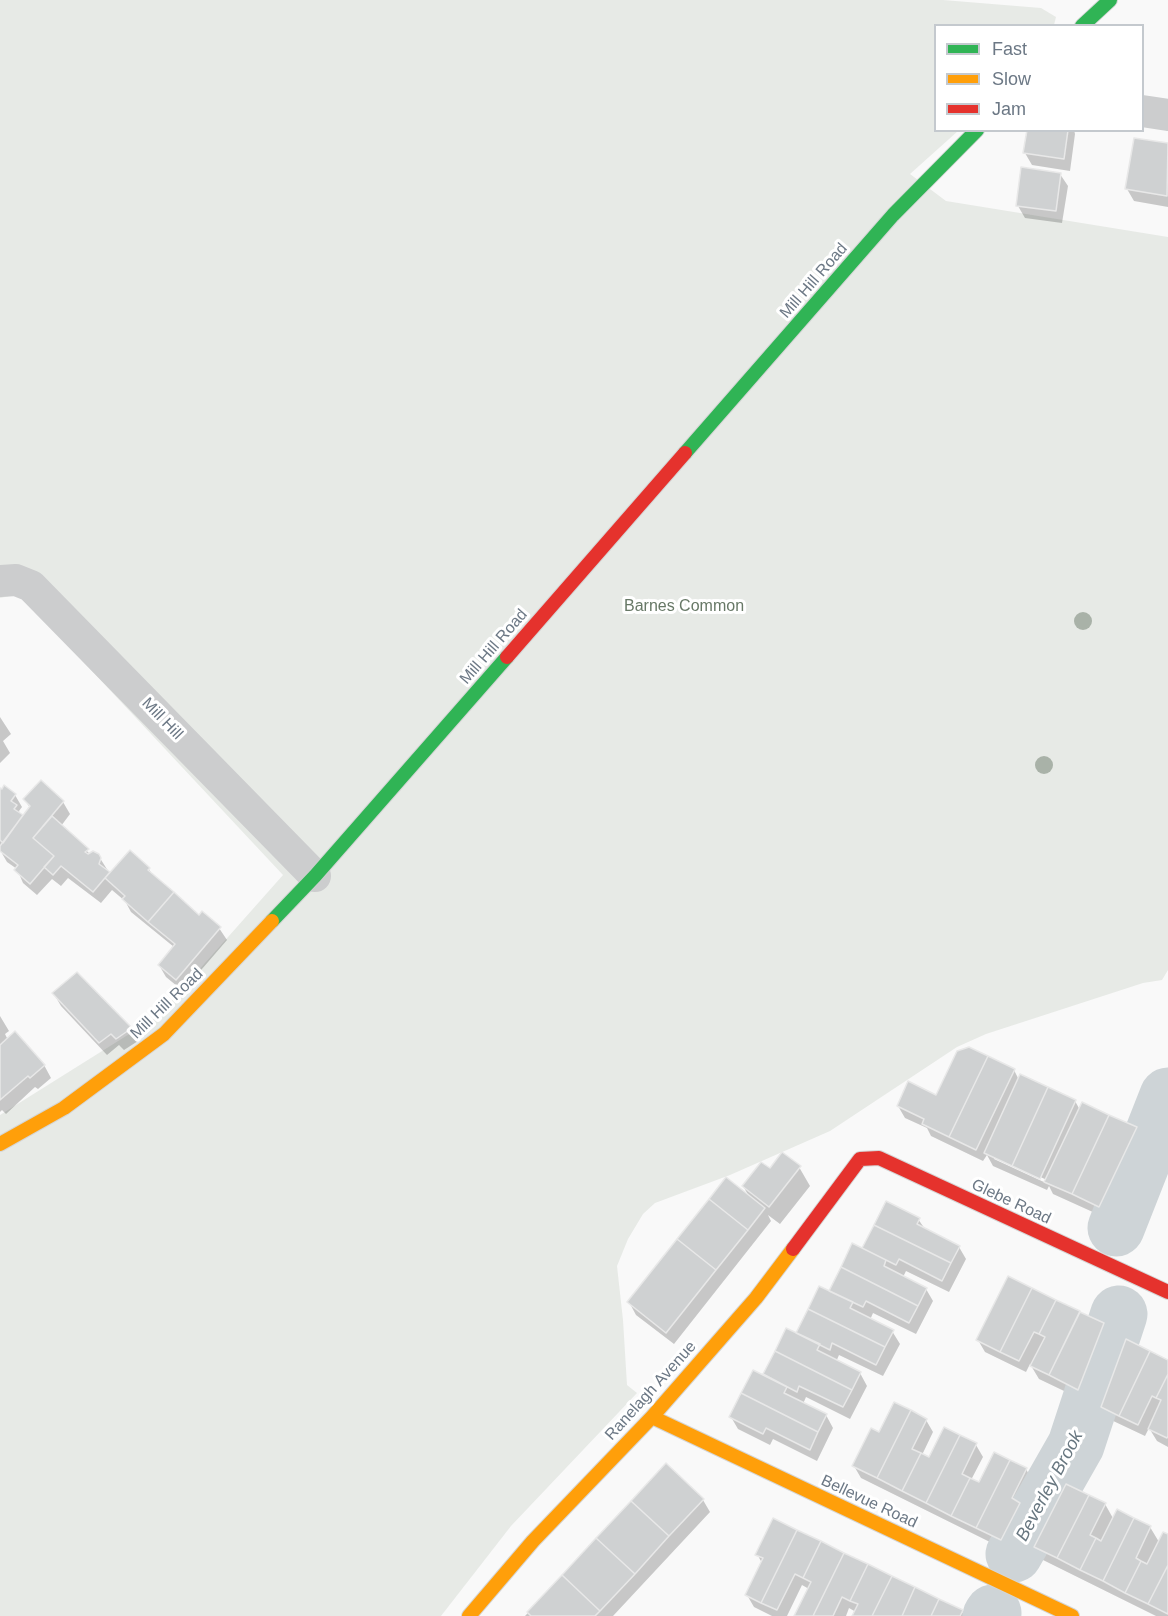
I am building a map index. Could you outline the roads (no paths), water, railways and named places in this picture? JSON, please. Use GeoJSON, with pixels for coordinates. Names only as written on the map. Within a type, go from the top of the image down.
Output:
{"type":"FeatureCollection","features":[{"type":"Feature","properties":{"kind":"main road"},"geometry":{"type":"LineString","coordinates":[[1084,24],[1110,0]]}},
{"type":"Feature","properties":{"kind":"main road","name":"Mill Hill Road"},"geometry":{"type":"LineString","coordinates":[[0,1144],[64,1108],[164,1034],[315,876],[894,216],[975,132]]}},
{"type":"Feature","properties":{"kind":"main road","name":"Glebe Road"},"geometry":{"type":"LineString","coordinates":[[845,1178],[860,1159],[879,1158],[1168,1292]]}},
{"type":"Feature","properties":{"kind":"main road","name":"Ranelagh Avenue"},"geometry":{"type":"LineString","coordinates":[[468,1616],[533,1541],[652,1417],[756,1298],[845,1178]]}},
{"type":"Feature","properties":{"kind":"main road","name":"Bellevue Road"},"geometry":{"type":"LineString","coordinates":[[652,1417],[1072,1616]]}},
{"type":"Feature","properties":{"kind":"street"},"geometry":{"type":"LineString","coordinates":[[1144,111],[1168,115]]}},
{"type":"Feature","properties":{"kind":"street","name":"Mill Hill"},"geometry":{"type":"LineString","coordinates":[[0,581],[16,580],[31,586],[315,876]]}},
{"type":"Feature","properties":{"kind":"waterway","name":"Beverley Brook"},"geometry":{"type":"LineString","coordinates":[[1116,1228],[1168,1096]]}},
{"type":"Feature","properties":{"kind":"waterway","name":"Beverley Brook"},"geometry":{"type":"LineString","coordinates":[[1014,1554],[1076,1445],[1119,1314]]}},
{"type":"Feature","properties":{"kind":"park label","name":"Barnes Common"},"geometry":{"type":"Point","coordinates":[684,607]}}]}
